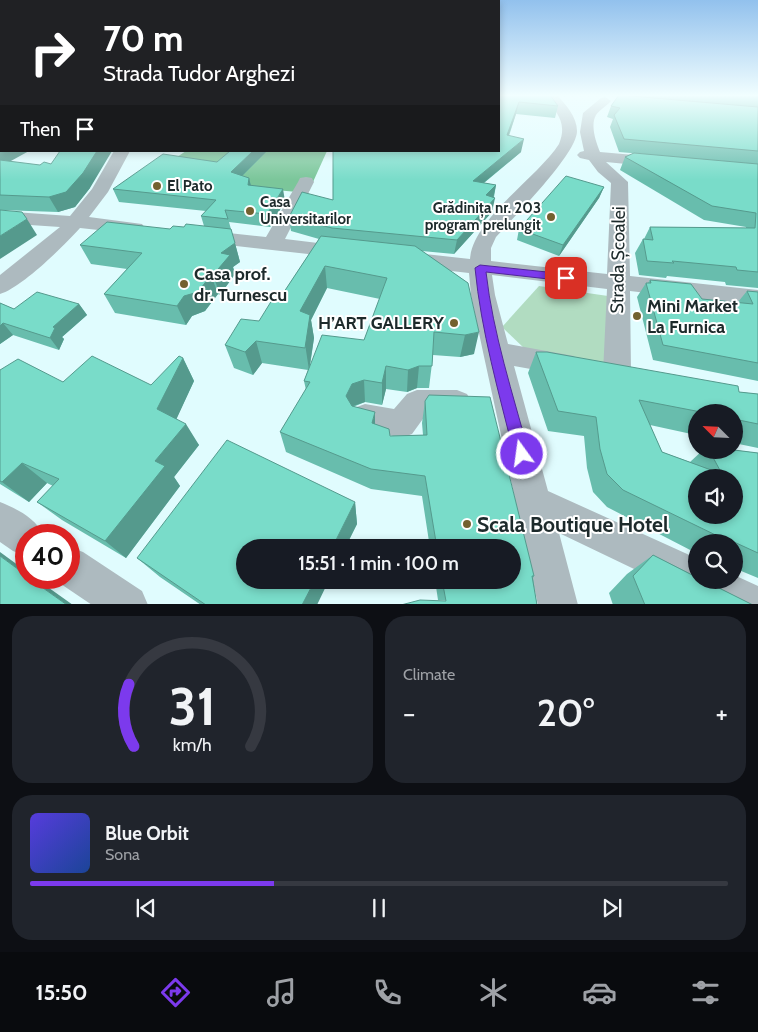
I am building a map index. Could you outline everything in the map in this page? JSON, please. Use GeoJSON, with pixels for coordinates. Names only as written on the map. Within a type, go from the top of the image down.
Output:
{"type":"FeatureCollection","features":[{"type":"Feature","properties":{"kind":"street"},"geometry":{"type":"LineString","coordinates":[[558,604],[496,352],[483,295],[480,268],[481,248],[487,235],[561,153],[570,136],[570,123]]}},
{"type":"Feature","properties":{"kind":"street"},"geometry":{"type":"LineString","coordinates":[[587,123],[589,142],[595,156]]}},
{"type":"Feature","properties":{"kind":"street"},"geometry":{"type":"LineString","coordinates":[[0,286],[50,247],[77,222],[108,177],[121,152]]}},
{"type":"Feature","properties":{"kind":"street"},"geometry":{"type":"LineString","coordinates":[[561,153],[672,163]]}},
{"type":"Feature","properties":{"kind":"street","name":"Strada Școalei"},"geometry":{"type":"LineString","coordinates":[[595,156],[599,163],[620,182],[617,373]]}},
{"type":"Feature","properties":{"kind":"street"},"geometry":{"type":"LineString","coordinates":[[272,244],[306,182]]}},
{"type":"Feature","properties":{"kind":"street"},"geometry":{"type":"LineString","coordinates":[[0,217],[77,222],[153,230]]}},
{"type":"Feature","properties":{"kind":"street"},"geometry":{"type":"LineString","coordinates":[[182,234],[360,254]]}},
{"type":"Feature","properties":{"kind":"street"},"geometry":{"type":"LineString","coordinates":[[390,257],[758,298]]}},
{"type":"Feature","properties":{"kind":"street"},"geometry":{"type":"LineString","coordinates":[[496,352],[645,378]]}},
{"type":"Feature","properties":{"kind":"street"},"geometry":{"type":"LineString","coordinates":[[366,417],[401,424],[417,404],[424,402],[509,405]]}},
{"type":"Feature","properties":{"kind":"street"},"geometry":{"type":"LineString","coordinates":[[534,503],[688,574]]}},
{"type":"Feature","properties":{"kind":"street"},"geometry":{"type":"LineString","coordinates":[[0,520],[15,530]]}},
{"type":"Feature","properties":{"kind":"street"},"geometry":{"type":"LineString","coordinates":[[80,573],[128,604]]}},
{"type":"Feature","properties":{"kind":"street"},"geometry":{"type":"LineString","coordinates":[[720,589],[753,604]]}},
{"type":"Feature","properties":{"kind":"green space"},"geometry":{"type":"Polygon","coordinates":[[[184,152],[327,152],[308,193],[180,181],[171,161],[184,152]]]}},
{"type":"Feature","properties":{"kind":"green space"},"geometry":{"type":"Polygon","coordinates":[[[539,286],[608,296],[608,363],[526,350],[502,327],[539,286]]]}},
{"type":"Feature","properties":{"kind":"building"},"geometry":{"type":"Polygon","coordinates":[[[500,123],[511,123],[507,135],[524,139],[473,181],[496,185],[486,195],[495,198],[457,240],[332,228],[289,217],[302,192],[333,200],[333,152],[500,152],[500,123]]]}},
{"type":"Feature","properties":{"kind":"building"},"geometry":{"type":"Polygon","coordinates":[[[617,123],[758,123],[758,151],[624,139],[617,123]]]}},
{"type":"Feature","properties":{"kind":"building"},"geometry":{"type":"Polygon","coordinates":[[[59,152],[96,152],[83,173],[66,192],[49,197],[0,195],[0,160],[40,165],[44,162],[51,164],[59,152]]]}},
{"type":"Feature","properties":{"kind":"building"},"geometry":{"type":"Polygon","coordinates":[[[229,152],[252,152],[231,172],[249,178],[248,185],[283,189],[267,214],[225,210],[228,219],[201,216],[216,200],[113,189],[163,154],[217,162],[229,152]]]}},
{"type":"Feature","properties":{"kind":"building"},"geometry":{"type":"Polygon","coordinates":[[[634,153],[758,164],[758,272],[737,270],[736,267],[672,261],[674,263],[647,261],[643,239],[653,240],[650,227],[755,228],[756,213],[712,206],[625,157],[634,153]]]}},
{"type":"Feature","properties":{"kind":"building"},"geometry":{"type":"Polygon","coordinates":[[[566,176],[604,187],[563,245],[519,229],[566,176]]]}},
{"type":"Feature","properties":{"kind":"building"},"geometry":{"type":"Polygon","coordinates":[[[0,210],[22,212],[27,219],[0,236],[0,210]]]}},
{"type":"Feature","properties":{"kind":"building"},"geometry":{"type":"Polygon","coordinates":[[[107,222],[170,229],[173,226],[184,227],[186,224],[231,229],[235,243],[221,253],[230,255],[198,292],[184,296],[177,306],[104,294],[142,253],[80,245],[107,222]]]}},
{"type":"Feature","properties":{"kind":"building"},"geometry":{"type":"Polygon","coordinates":[[[321,236],[415,246],[468,283],[479,332],[465,335],[434,332],[432,366],[419,366],[408,370],[386,366],[382,383],[364,380],[352,384],[346,396],[352,406],[375,412],[372,423],[389,429],[390,436],[427,435],[425,401],[429,395],[490,397],[534,576],[532,576],[537,604],[405,604],[420,600],[446,601],[444,589],[521,589],[521,539],[436,539],[425,476],[371,469],[280,432],[310,382],[304,381],[322,335],[364,340],[387,278],[325,266],[300,311],[310,315],[305,348],[256,341],[245,352],[225,345],[241,319],[259,321],[272,300],[278,301],[321,236]]]}},
{"type":"Feature","properties":{"kind":"building"},"geometry":{"type":"Polygon","coordinates":[[[650,280],[691,284],[702,299],[753,304],[747,291],[758,292],[758,363],[663,345],[646,283],[651,283],[650,280]]]}},
{"type":"Feature","properties":{"kind":"building"},"geometry":{"type":"Polygon","coordinates":[[[37,292],[79,304],[53,327],[55,328],[50,338],[3,323],[0,326],[0,303],[14,309],[37,292]]]}},
{"type":"Feature","properties":{"kind":"building"},"geometry":{"type":"Polygon","coordinates":[[[536,352],[547,352],[738,386],[739,392],[758,394],[758,424],[743,421],[743,404],[688,404],[688,409],[639,400],[662,452],[708,469],[688,469],[688,522],[623,490],[607,474],[600,449],[596,417],[558,411],[536,352]]]}},
{"type":"Feature","properties":{"kind":"building"},"geometry":{"type":"Polygon","coordinates":[[[92,356],[151,385],[179,356],[183,358],[157,409],[186,424],[155,461],[165,466],[105,541],[80,527],[80,524],[75,524],[37,502],[59,479],[22,463],[2,482],[0,481],[0,370],[18,359],[63,382],[92,356]]]}},
{"type":"Feature","properties":{"kind":"building"},"geometry":{"type":"Polygon","coordinates":[[[227,440],[355,502],[336,539],[236,539],[236,589],[310,589],[303,604],[205,604],[137,558],[227,440]]]}},
{"type":"Feature","properties":{"kind":"building"},"geometry":{"type":"Polygon","coordinates":[[[743,451],[758,453],[758,553],[743,546],[743,534],[714,534],[693,524],[743,524],[743,469],[719,469],[714,459],[743,459],[743,451]]]}},
{"type":"Feature","properties":{"kind":"building"},"geometry":{"type":"Polygon","coordinates":[[[653,555],[688,573],[688,589],[721,589],[751,604],[645,604],[633,576],[653,555]]]}},
{"type":"Feature","properties":{"kind":"building"},"geometry":{"type":"Polygon","coordinates":[[[0,556],[15,567],[15,589],[44,589],[66,604],[0,604],[0,556]]]}},
{"type":"Feature","properties":{"kind":"place","name":"El Pato"},"geometry":{"type":"Point","coordinates":[157,186]}},
{"type":"Feature","properties":{"kind":"place","name":"Casa Universitarilor"},"geometry":{"type":"Point","coordinates":[250,211]}},
{"type":"Feature","properties":{"kind":"place","name":"Grădinița nr. 203 program prelungit"},"geometry":{"type":"Point","coordinates":[551,217]}},
{"type":"Feature","properties":{"kind":"place","name":"Casa prof. dr. Turnescu"},"geometry":{"type":"Point","coordinates":[184,284]}},
{"type":"Feature","properties":{"kind":"place","name":"Mini Market La Furnica"},"geometry":{"type":"Point","coordinates":[637,316]}},
{"type":"Feature","properties":{"kind":"place","name":"H’ART GALLERY"},"geometry":{"type":"Point","coordinates":[454,323]}},
{"type":"Feature","properties":{"kind":"place","name":"Scala Boutique Hotel"},"geometry":{"type":"Point","coordinates":[467,524]}},
{"type":"Feature","properties":{"kind":"route"},"geometry":{"type":"LineString","coordinates":[[522,454],[483,295],[480,268],[566,278]]}}]}
